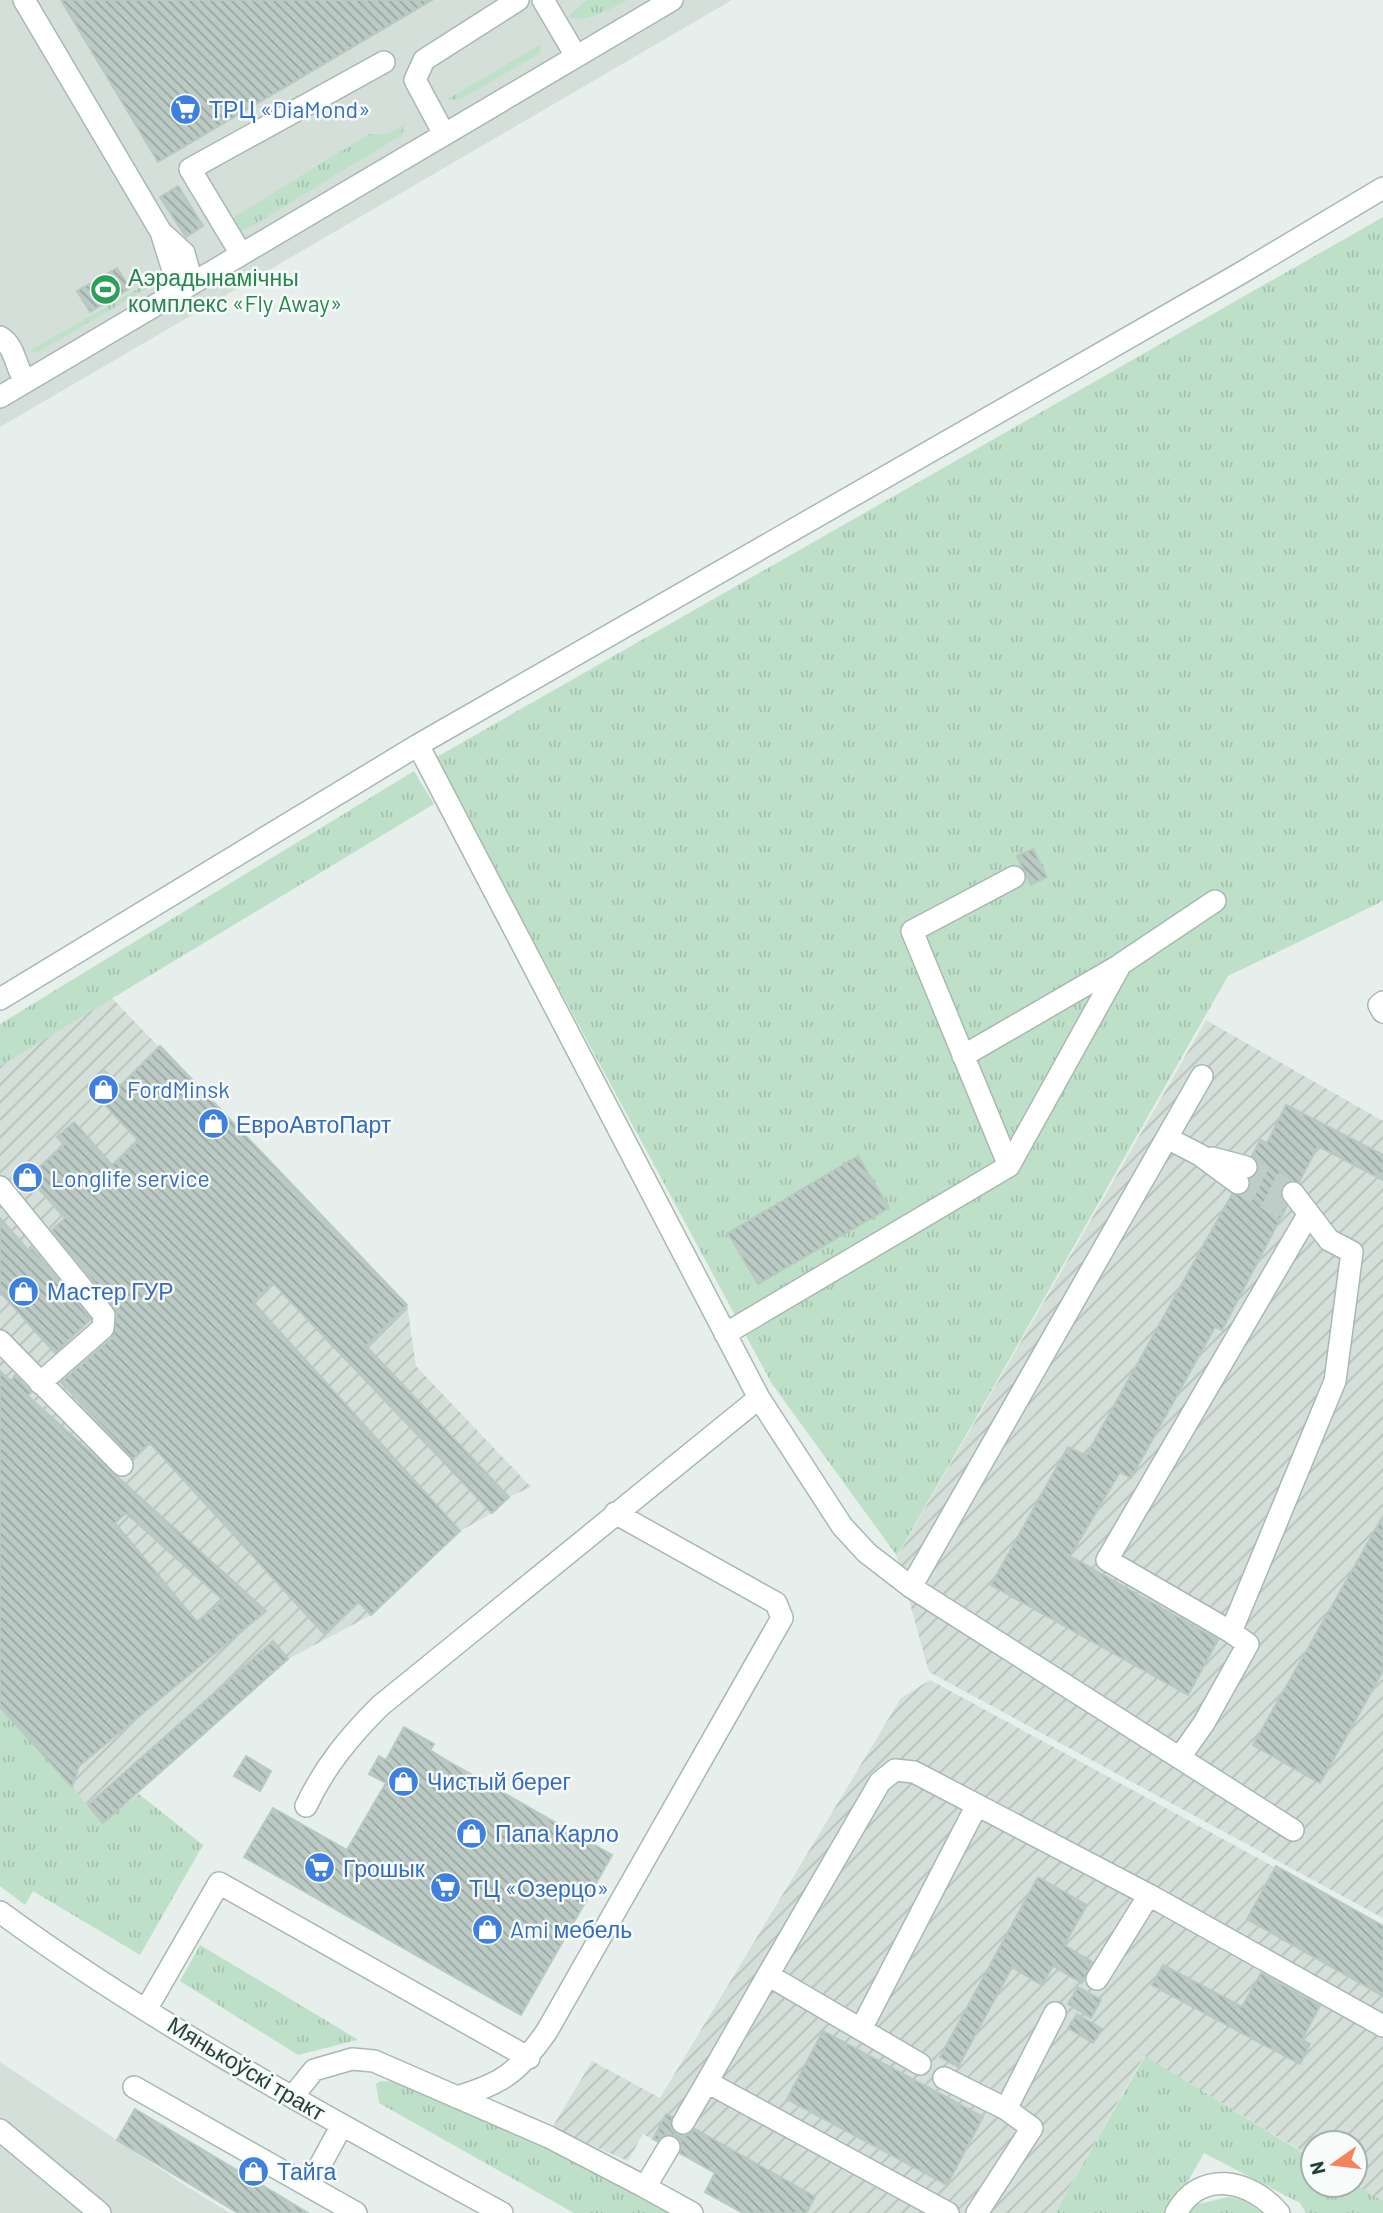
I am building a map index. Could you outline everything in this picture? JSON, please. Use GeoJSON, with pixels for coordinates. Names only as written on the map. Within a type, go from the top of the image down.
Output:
{"type":"FeatureCollection","features":[{"type":"Feature","properties":{"kind":"street"},"geometry":{"type":"LineString","coordinates":[[24,0],[161,232],[184,253],[192,282]]}},
{"type":"Feature","properties":{"kind":"street"},"geometry":{"type":"LineString","coordinates":[[444,134],[415,80],[424,60],[518,0]]}},
{"type":"Feature","properties":{"kind":"street"},"geometry":{"type":"LineString","coordinates":[[543,0],[576,56]]}},
{"type":"Feature","properties":{"kind":"street"},"geometry":{"type":"LineString","coordinates":[[0,397],[21,375],[241,254],[672,0]]}},
{"type":"Feature","properties":{"kind":"street"},"geometry":{"type":"LineString","coordinates":[[241,254],[190,169],[384,62]]}},
{"type":"Feature","properties":{"kind":"street"},"geometry":{"type":"LineString","coordinates":[[0,999],[418,745],[1241,273],[1383,188]]}},
{"type":"Feature","properties":{"kind":"street"},"geometry":{"type":"LineString","coordinates":[[0,337],[10,345],[21,375]]}},
{"type":"Feature","properties":{"kind":"street"},"geometry":{"type":"LineString","coordinates":[[0,349],[21,375]]}},
{"type":"Feature","properties":{"kind":"street"},"geometry":{"type":"LineString","coordinates":[[418,745],[758,1398],[842,1526],[867,1553],[911,1587],[1293,1830]]}},
{"type":"Feature","properties":{"kind":"street"},"geometry":{"type":"LineString","coordinates":[[1009,1166],[912,931],[1014,877]]}},
{"type":"Feature","properties":{"kind":"street"},"geometry":{"type":"LineString","coordinates":[[963,1056],[1121,964],[1215,901]]}},
{"type":"Feature","properties":{"kind":"street"},"geometry":{"type":"LineString","coordinates":[[725,1334],[1009,1166],[1121,964]]}},
{"type":"Feature","properties":{"kind":"street"},"geometry":{"type":"LineString","coordinates":[[1383,1002],[1379,1005],[1383,1012]]}},
{"type":"Feature","properties":{"kind":"street"},"geometry":{"type":"LineString","coordinates":[[911,1587],[1202,1076]]}},
{"type":"Feature","properties":{"kind":"street"},"geometry":{"type":"LineString","coordinates":[[1167,1138],[1242,1175]]}},
{"type":"Feature","properties":{"kind":"street"},"geometry":{"type":"LineString","coordinates":[[2,1194],[104,1314],[103,1328],[40,1383]]}},
{"type":"Feature","properties":{"kind":"street"},"geometry":{"type":"LineString","coordinates":[[1231,1632],[1335,1381],[1352,1252],[1329,1240],[1308,1215],[1289,1202]]}},
{"type":"Feature","properties":{"kind":"street"},"geometry":{"type":"LineString","coordinates":[[1180,1757],[1204,1723],[1248,1644],[1107,1560],[1308,1215]]}},
{"type":"Feature","properties":{"kind":"street"},"geometry":{"type":"LineString","coordinates":[[0,1341],[122,1465]]}},
{"type":"Feature","properties":{"kind":"street"},"geometry":{"type":"LineString","coordinates":[[306,1805],[323,1771],[344,1742],[380,1706],[758,1398]]}},
{"type":"Feature","properties":{"kind":"street"},"geometry":{"type":"LineString","coordinates":[[456,2096],[488,2088],[506,2079],[529,2058],[547,2031],[782,1618],[776,1603],[615,1514]]}},
{"type":"Feature","properties":{"kind":"street"},"geometry":{"type":"LineString","coordinates":[[683,2123],[880,1782],[895,1770],[914,1772],[1149,1895],[1383,2026]]}},
{"type":"Feature","properties":{"kind":"street"},"geometry":{"type":"LineString","coordinates":[[861,2029],[977,1805]]}},
{"type":"Feature","properties":{"kind":"street"},"geometry":{"type":"LineString","coordinates":[[147,2008],[219,1883],[529,2058]]}},
{"type":"Feature","properties":{"kind":"street"},"geometry":{"type":"LineString","coordinates":[[1097,1979],[1149,1895]]}},
{"type":"Feature","properties":{"kind":"street","name":"Мянькоўскі тракт"},"geometry":{"type":"LineString","coordinates":[[0,1912],[147,2008],[293,2096],[502,2213]]}},
{"type":"Feature","properties":{"kind":"street"},"geometry":{"type":"LineString","coordinates":[[768,1975],[920,2063]]}},
{"type":"Feature","properties":{"kind":"street"},"geometry":{"type":"LineString","coordinates":[[1006,2109],[1055,2013]]}},
{"type":"Feature","properties":{"kind":"street"},"geometry":{"type":"LineString","coordinates":[[293,2096],[314,2070],[352,2059],[374,2061],[549,2137],[692,2213]]}},
{"type":"Feature","properties":{"kind":"street"},"geometry":{"type":"LineString","coordinates":[[944,2078],[1006,2109],[1032,2128],[977,2213]]}},
{"type":"Feature","properties":{"kind":"street"},"geometry":{"type":"LineString","coordinates":[[707,2082],[948,2213]]}},
{"type":"Feature","properties":{"kind":"street"},"geometry":{"type":"LineString","coordinates":[[134,2087],[356,2213]]}},
{"type":"Feature","properties":{"kind":"street"},"geometry":{"type":"LineString","coordinates":[[309,2186],[342,2125]]}},
{"type":"Feature","properties":{"kind":"street"},"geometry":{"type":"LineString","coordinates":[[0,2130],[100,2213]]}},
{"type":"Feature","properties":{"kind":"street"},"geometry":{"type":"LineString","coordinates":[[645,2187],[669,2147]]}},
{"type":"Feature","properties":{"kind":"street"},"geometry":{"type":"LineString","coordinates":[[1176,2213],[1184,2198],[1196,2189],[1223,2184],[1257,2193],[1279,2213]]}},
{"type":"Feature","properties":{"kind":"shaded area"},"geometry":{"type":"Polygon","coordinates":[[[0,0],[732,0],[0,427],[0,0]]]}},
{"type":"Feature","properties":{"kind":"shaded area"},"geometry":{"type":"Polygon","coordinates":[[[111,997],[407,1305],[416,1366],[531,1487],[509,1497],[492,1513],[460,1531],[371,1615],[288,1659],[103,1823],[0,1707],[0,1066],[111,997]]]}},
{"type":"Feature","properties":{"kind":"shaded area"},"geometry":{"type":"Polygon","coordinates":[[[1206,1020],[1383,1121],[1383,1918],[929,1672],[897,1557],[1206,1020]]]}},
{"type":"Feature","properties":{"kind":"shaded area"},"geometry":{"type":"Polygon","coordinates":[[[930,1680],[1383,1926],[1383,2201],[1369,2192],[1369,2129],[1299,2129],[1299,2150],[1144,2056],[1055,2213],[743,2213],[705,2192],[714,2173],[643,2134],[628,2161],[552,2128],[592,2061],[660,2098],[901,1698],[930,1680]]]}},
{"type":"Feature","properties":{"kind":"shaded area"},"geometry":{"type":"Polygon","coordinates":[[[0,2062],[186,2186],[230,2213],[0,2213],[0,2062]]]}},
{"type":"Feature","properties":{"kind":"green space"},"geometry":{"type":"Polygon","coordinates":[[[586,0],[626,1],[590,17],[568,17],[586,0]]]}},
{"type":"Feature","properties":{"kind":"green space"},"geometry":{"type":"Polygon","coordinates":[[[541,44],[540,53],[465,97],[448,99],[541,44]]]}},
{"type":"Feature","properties":{"kind":"green space"},"geometry":{"type":"Polygon","coordinates":[[[405,124],[402,135],[247,229],[238,231],[226,222],[369,134],[388,134],[405,124]]]}},
{"type":"Feature","properties":{"kind":"green space"},"geometry":{"type":"Polygon","coordinates":[[[1383,217],[1383,901],[1228,976],[897,1556],[772,1384],[435,758],[1383,217]]]}},
{"type":"Feature","properties":{"kind":"green space"},"geometry":{"type":"Polygon","coordinates":[[[160,276],[158,282],[38,352],[29,351],[160,276]]]}},
{"type":"Feature","properties":{"kind":"green space"},"geometry":{"type":"Polygon","coordinates":[[[414,771],[434,804],[0,1066],[0,1024],[414,771]]]}},
{"type":"Feature","properties":{"kind":"green space"},"geometry":{"type":"Polygon","coordinates":[[[0,1707],[103,1822],[139,1794],[203,1845],[140,1955],[33,1891],[25,1905],[0,1886],[0,1707]]]}},
{"type":"Feature","properties":{"kind":"green space"},"geometry":{"type":"Polygon","coordinates":[[[200,1945],[357,2040],[298,2055],[180,1981],[200,1945]]]}},
{"type":"Feature","properties":{"kind":"green space"},"geometry":{"type":"Polygon","coordinates":[[[1145,2056],[1299,2150],[1299,2199],[1369,2199],[1369,2192],[1383,2201],[1383,2213],[1306,2213],[1300,2203],[1204,2153],[1170,2213],[1055,2213],[1145,2056]]]}},
{"type":"Feature","properties":{"kind":"green space"},"geometry":{"type":"Polygon","coordinates":[[[381,2081],[405,2082],[561,2151],[675,2213],[574,2213],[379,2103],[376,2084],[381,2081]]]}},
{"type":"Feature","properties":{"kind":"green space"},"geometry":{"type":"Polygon","coordinates":[[[1228,2197],[1244,2200],[1263,2213],[1184,2213],[1194,2205],[1228,2197]]]}},
{"type":"Feature","properties":{"kind":"building","name":"ТРЦ «DiaMond»"},"geometry":{"type":"Polygon","coordinates":[[[61,0],[432,0],[158,162],[61,0]]]}},
{"type":"Feature","properties":{"kind":"building"},"geometry":{"type":"Polygon","coordinates":[[[178,186],[203,226],[186,237],[160,197],[178,186]]]}},
{"type":"Feature","properties":{"kind":"building"},"geometry":{"type":"Polygon","coordinates":[[[117,268],[130,288],[90,312],[77,291],[117,268]]]}},
{"type":"Feature","properties":{"kind":"building"},"geometry":{"type":"Polygon","coordinates":[[[1033,849],[1047,877],[1031,885],[1017,856],[1033,849]]]}},
{"type":"Feature","properties":{"kind":"building"},"geometry":{"type":"Polygon","coordinates":[[[160,1046],[407,1305],[366,1346],[509,1497],[492,1513],[273,1283],[253,1302],[460,1531],[371,1615],[359,1602],[324,1634],[150,1443],[133,1459],[61,1382],[112,1338],[117,1315],[114,1307],[52,1230],[65,1218],[28,1177],[64,1145],[57,1137],[74,1122],[112,1165],[139,1141],[88,1087],[105,1071],[120,1086],[160,1046]]]}},
{"type":"Feature","properties":{"kind":"building"},"geometry":{"type":"Polygon","coordinates":[[[1286,1105],[1383,1155],[1383,1180],[1318,1146],[1299,1182],[1285,1183],[1280,1194],[1287,1206],[1222,1330],[1215,1327],[1131,1478],[1120,1472],[1070,1556],[1218,1640],[1188,1695],[991,1585],[1068,1447],[1086,1456],[1232,1194],[1243,1195],[1249,1190],[1250,1179],[1259,1170],[1258,1163],[1252,1156],[1260,1140],[1267,1143],[1286,1105]]]}},
{"type":"Feature","properties":{"kind":"building"},"geometry":{"type":"Polygon","coordinates":[[[858,1156],[889,1208],[758,1284],[728,1233],[858,1156]]]}},
{"type":"Feature","properties":{"kind":"building"},"geometry":{"type":"Polygon","coordinates":[[[0,1218],[29,1251],[32,1248],[91,1319],[55,1353],[0,1292],[0,1218]]]}},
{"type":"Feature","properties":{"kind":"building"},"geometry":{"type":"Polygon","coordinates":[[[0,1371],[11,1381],[15,1375],[31,1392],[28,1396],[266,1611],[79,1766],[72,1787],[0,1707],[0,1371]],[[126,1513],[115,1523],[197,1622],[223,1600],[126,1513]]]}},
{"type":"Feature","properties":{"kind":"building"},"geometry":{"type":"Polygon","coordinates":[[[1383,1516],[1383,1671],[1320,1783],[1253,1745],[1383,1516]]]}},
{"type":"Feature","properties":{"kind":"building"},"geometry":{"type":"Polygon","coordinates":[[[273,1641],[288,1659],[103,1823],[88,1805],[273,1641]]]}},
{"type":"Feature","properties":{"kind":"building","name":"ТЦ «Озерцо»"},"geometry":{"type":"Polygon","coordinates":[[[404,1727],[434,1744],[430,1750],[446,1760],[612,1855],[521,2015],[244,1857],[273,1808],[347,1850],[386,1783],[369,1774],[379,1756],[386,1760],[404,1727]]]}},
{"type":"Feature","properties":{"kind":"building"},"geometry":{"type":"Polygon","coordinates":[[[246,1756],[271,1771],[260,1791],[234,1776],[246,1756]]]}},
{"type":"Feature","properties":{"kind":"building"},"geometry":{"type":"Polygon","coordinates":[[[1276,1866],[1383,1926],[1383,1996],[1247,1919],[1276,1866]]]}},
{"type":"Feature","properties":{"kind":"building"},"geometry":{"type":"Polygon","coordinates":[[[1038,1877],[1087,1905],[1064,1945],[1092,1962],[1082,1983],[1053,1966],[1042,1985],[1012,1967],[958,2067],[940,2057],[1038,1877]]]}},
{"type":"Feature","properties":{"kind":"building"},"geometry":{"type":"Polygon","coordinates":[[[1163,1965],[1242,2007],[1261,1973],[1320,2006],[1302,2039],[1310,2044],[1300,2064],[1152,1985],[1163,1965]]]}},
{"type":"Feature","properties":{"kind":"building"},"geometry":{"type":"Polygon","coordinates":[[[1078,1987],[1101,2000],[1091,2018],[1068,2004],[1078,1987]]]}},
{"type":"Feature","properties":{"kind":"building"},"geometry":{"type":"Polygon","coordinates":[[[1077,2014],[1102,2029],[1093,2043],[1068,2028],[1077,2014]]]}},
{"type":"Feature","properties":{"kind":"building"},"geometry":{"type":"Polygon","coordinates":[[[823,2031],[983,2117],[947,2185],[787,2099],[823,2031]]]}},
{"type":"Feature","properties":{"kind":"building"},"geometry":{"type":"Polygon","coordinates":[[[135,2109],[308,2213],[238,2213],[117,2140],[135,2109]]]}},
{"type":"Feature","properties":{"kind":"building"},"geometry":{"type":"Polygon","coordinates":[[[666,2114],[672,2117],[671,2129],[677,2135],[689,2135],[695,2129],[815,2197],[806,2213],[743,2213],[705,2192],[715,2173],[680,2153],[681,2141],[675,2135],[663,2135],[657,2141],[653,2139],[666,2114]]]}},
{"type":"Feature","properties":{"kind":"tunnel"},"geometry":{"type":"LineString","coordinates":[[1246,1167],[1293,1193]]}},
{"type":"Feature","properties":{"kind":"tunnel"},"geometry":{"type":"LineString","coordinates":[[1238,1183],[1285,1210]]}},
{"type":"Feature","properties":{"kind":"place","name":"ТРЦ «DiaMond»"},"geometry":{"type":"Point","coordinates":[186,109]}},
{"type":"Feature","properties":{"kind":"place","name":"Аэрадынамічны комплекс «Fly Away»"},"geometry":{"type":"Point","coordinates":[105,290]}},
{"type":"Feature","properties":{"kind":"place","name":"FordMinsk"},"geometry":{"type":"Point","coordinates":[104,1089]}},
{"type":"Feature","properties":{"kind":"place","name":"ЕвроАвтоПарт"},"geometry":{"type":"Point","coordinates":[213,1124]}},
{"type":"Feature","properties":{"kind":"place","name":"Longlife service"},"geometry":{"type":"Point","coordinates":[28,1178]}},
{"type":"Feature","properties":{"kind":"place","name":"Мастер ГУР"},"geometry":{"type":"Point","coordinates":[24,1291]}},
{"type":"Feature","properties":{"kind":"place","name":"Чистый берег"},"geometry":{"type":"Point","coordinates":[404,1781]}},
{"type":"Feature","properties":{"kind":"place","name":"Папа Карло"},"geometry":{"type":"Point","coordinates":[472,1833]}},
{"type":"Feature","properties":{"kind":"place","name":"Грошык"},"geometry":{"type":"Point","coordinates":[320,1868]}},
{"type":"Feature","properties":{"kind":"place","name":"ТЦ «Озерцо»"},"geometry":{"type":"Point","coordinates":[446,1888]}},
{"type":"Feature","properties":{"kind":"place","name":"Ami мебель"},"geometry":{"type":"Point","coordinates":[487,1929]}},
{"type":"Feature","properties":{"kind":"place","name":"Тайга"},"geometry":{"type":"Point","coordinates":[254,2171]}}]}
